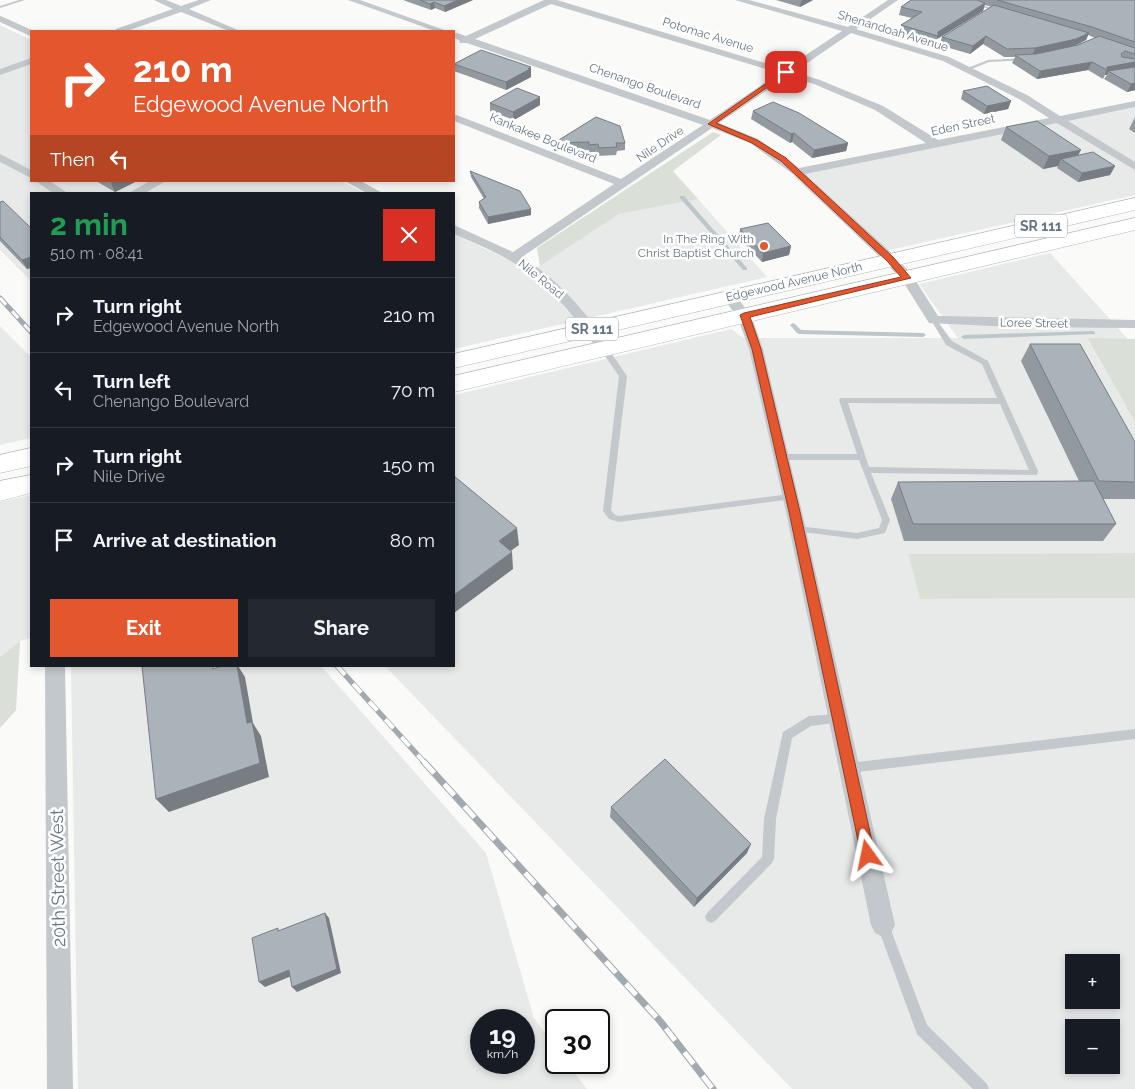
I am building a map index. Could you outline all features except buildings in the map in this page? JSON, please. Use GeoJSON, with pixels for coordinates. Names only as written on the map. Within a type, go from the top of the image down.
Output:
{"type":"FeatureCollection","features":[{"type":"Feature","properties":{"kind":"main road","name":"Edgewood Avenue North"},"geometry":{"type":"LineString","coordinates":[[455,361],[1135,204]]}},
{"type":"Feature","properties":{"kind":"main road","name":"Edgewood Avenue North"},"geometry":{"type":"LineString","coordinates":[[455,384],[1135,224]]}},
{"type":"Feature","properties":{"kind":"main road"},"geometry":{"type":"LineString","coordinates":[[0,464],[30,457]]}},
{"type":"Feature","properties":{"kind":"main road"},"geometry":{"type":"LineString","coordinates":[[0,491],[30,484]]}},
{"type":"Feature","properties":{"kind":"street"},"geometry":{"type":"LineString","coordinates":[[158,0],[234,30]]}},
{"type":"Feature","properties":{"kind":"street"},"geometry":{"type":"LineString","coordinates":[[122,30],[207,0]]}},
{"type":"Feature","properties":{"kind":"street"},"geometry":{"type":"LineString","coordinates":[[352,0],[440,30]]}},
{"type":"Feature","properties":{"kind":"street"},"geometry":{"type":"LineString","coordinates":[[455,45],[549,0]]}},
{"type":"Feature","properties":{"kind":"street","name":"Potomac Avenue"},"geometry":{"type":"LineString","coordinates":[[549,0],[786,72],[854,96],[879,108],[936,144]]}},
{"type":"Feature","properties":{"kind":"street","name":"Shenandoah Avenue"},"geometry":{"type":"LineString","coordinates":[[739,0],[946,59],[1024,97],[1135,167]]}},
{"type":"Feature","properties":{"kind":"street","name":"Nile Drive"},"geometry":{"type":"LineString","coordinates":[[514,257],[894,0]]}},
{"type":"Feature","properties":{"kind":"street"},"geometry":{"type":"LineString","coordinates":[[0,19],[30,33]]}},
{"type":"Feature","properties":{"kind":"street","name":"Chenango Boulevard"},"geometry":{"type":"LineString","coordinates":[[455,35],[711,124],[754,141],[783,160],[797,172],[891,260],[907,278],[934,320]]}},
{"type":"Feature","properties":{"kind":"street"},"geometry":{"type":"LineString","coordinates":[[0,72],[30,61]]}},
{"type":"Feature","properties":{"kind":"street","name":"Eden Street"},"geometry":{"type":"LineString","coordinates":[[797,172],[1135,104]]}},
{"type":"Feature","properties":{"kind":"street","name":"Kankakee Boulevard"},"geometry":{"type":"LineString","coordinates":[[455,117],[623,184]]}},
{"type":"Feature","properties":{"kind":"street"},"geometry":{"type":"LineString","coordinates":[[0,157],[30,174]]}},
{"type":"Feature","properties":{"kind":"street"},"geometry":{"type":"LineString","coordinates":[[44,182],[60,192]]}},
{"type":"Feature","properties":{"kind":"street"},"geometry":{"type":"LineString","coordinates":[[137,192],[158,182]]}},
{"type":"Feature","properties":{"kind":"street"},"geometry":{"type":"LineString","coordinates":[[353,182],[374,192]]}},
{"type":"Feature","properties":{"kind":"street","name":"Nile Road"},"geometry":{"type":"LineString","coordinates":[[455,229],[514,257],[546,280],[571,304],[604,349]]}},
{"type":"Feature","properties":{"kind":"street"},"geometry":{"type":"LineString","coordinates":[[729,297],[744,315],[756,349],[798,529],[883,925]]}},
{"type":"Feature","properties":{"kind":"street","name":"Loree Street"},"geometry":{"type":"LineString","coordinates":[[934,320],[1135,324]]}},
{"type":"Feature","properties":{"kind":"street","name":"20th Street West"},"geometry":{"type":"LineString","coordinates":[[55,667],[60,1089]]}},
{"type":"Feature","properties":{"kind":"lane"},"geometry":{"type":"LineString","coordinates":[[0,7],[23,0]]}},
{"type":"Feature","properties":{"kind":"lane"},"geometry":{"type":"LineString","coordinates":[[959,0],[1010,14]]}},
{"type":"Feature","properties":{"kind":"lane"},"geometry":{"type":"LineString","coordinates":[[984,13],[991,9]]}},
{"type":"Feature","properties":{"kind":"lane"},"geometry":{"type":"LineString","coordinates":[[967,69],[988,61],[1032,59]]}},
{"type":"Feature","properties":{"kind":"lane"},"geometry":{"type":"LineString","coordinates":[[866,470],[1034,473],[984,363],[949,343],[934,320]]}},
{"type":"Feature","properties":{"kind":"lane"},"geometry":{"type":"LineString","coordinates":[[604,349],[623,376],[607,511],[612,517],[619,519],[790,497]]}},
{"type":"Feature","properties":{"kind":"lane"},"geometry":{"type":"LineString","coordinates":[[798,529],[857,536],[882,531],[886,520],[866,470],[843,400],[1002,401]]}},
{"type":"Feature","properties":{"kind":"lane"},"geometry":{"type":"LineString","coordinates":[[781,457],[862,457]]}},
{"type":"Feature","properties":{"kind":"lane"},"geometry":{"type":"LineString","coordinates":[[711,917],[768,859],[770,819],[787,735],[809,720],[838,719]]}},
{"type":"Feature","properties":{"kind":"lane"},"geometry":{"type":"LineString","coordinates":[[849,768],[1135,734]]}},
{"type":"Feature","properties":{"kind":"lane"},"geometry":{"type":"LineString","coordinates":[[883,925],[922,1029],[982,1089]]}},
{"type":"Feature","properties":{"kind":"shaded area"},"geometry":{"type":"Polygon","coordinates":[[[0,25],[30,40],[30,182],[342,182],[363,192],[30,192],[30,280],[0,250],[0,25]]]}},
{"type":"Feature","properties":{"kind":"shaded area"},"geometry":{"type":"Polygon","coordinates":[[[1135,107],[1135,195],[876,253],[793,176],[1135,107]]]}},
{"type":"Feature","properties":{"kind":"shaded area"},"geometry":{"type":"Polygon","coordinates":[[[713,132],[721,135],[673,171],[698,199],[619,214],[540,266],[537,248],[713,132]]]}},
{"type":"Feature","properties":{"kind":"shaded area"},"geometry":{"type":"Polygon","coordinates":[[[698,199],[767,277],[455,349],[455,234],[509,260],[529,273],[619,214],[698,199]]]}},
{"type":"Feature","properties":{"kind":"shaded area"},"geometry":{"type":"Polygon","coordinates":[[[1050,253],[1128,339],[1087,339],[1135,422],[1135,553],[908,554],[920,599],[1135,598],[1135,1089],[792,1089],[386,667],[455,667],[455,395],[731,329],[743,338],[958,338],[919,284],[1050,253]]]}},
{"type":"Feature","properties":{"kind":"shaded area"},"geometry":{"type":"Polygon","coordinates":[[[0,326],[30,356],[30,438],[0,445],[0,326]]]}},
{"type":"Feature","properties":{"kind":"shaded area"},"geometry":{"type":"Polygon","coordinates":[[[1087,338],[1135,339],[1135,422],[1087,338]]]}},
{"type":"Feature","properties":{"kind":"shaded area"},"geometry":{"type":"Polygon","coordinates":[[[30,495],[30,638],[20,641],[0,657],[0,502],[30,495]]]}},
{"type":"Feature","properties":{"kind":"shaded area"},"geometry":{"type":"Polygon","coordinates":[[[1135,553],[1135,598],[920,599],[908,554],[1135,553]]]}},
{"type":"Feature","properties":{"kind":"shaded area"},"geometry":{"type":"Polygon","coordinates":[[[20,641],[16,710],[0,728],[0,657],[20,641]]]}},
{"type":"Feature","properties":{"kind":"shaded area"},"geometry":{"type":"Polygon","coordinates":[[[71,667],[322,667],[486,853],[531,1009],[470,1009],[470,1074],[535,1074],[535,1019],[545,1033],[545,1074],[575,1074],[587,1089],[78,1089],[71,667]]]}},
{"type":"Feature","properties":{"kind":"waterway"},"geometry":{"type":"LineString","coordinates":[[682,197],[745,269]]}},
{"type":"Feature","properties":{"kind":"waterway"},"geometry":{"type":"LineString","coordinates":[[793,325],[799,332],[923,335]]}},
{"type":"Feature","properties":{"kind":"waterway"},"geometry":{"type":"LineString","coordinates":[[964,337],[1093,333]]}},
{"type":"Feature","properties":{"kind":"railway"},"geometry":{"type":"LineString","coordinates":[[0,298],[30,331]]}},
{"type":"Feature","properties":{"kind":"railway"},"geometry":{"type":"LineString","coordinates":[[338,667],[425,763]]}},
{"type":"Feature","properties":{"kind":"railway"},"geometry":{"type":"LineString","coordinates":[[424,762],[660,1021],[713,1089]]}},
{"type":"Feature","properties":{"kind":"place","name":"In The Ring With Christ Baptist Church"},"geometry":{"type":"Point","coordinates":[764,246]}},
{"type":"Feature","properties":{"kind":"route"},"geometry":{"type":"LineString","coordinates":[[786,72],[711,124],[754,141],[783,160],[891,260],[907,278],[744,315],[756,349],[794,512],[868,855]]}}]}
